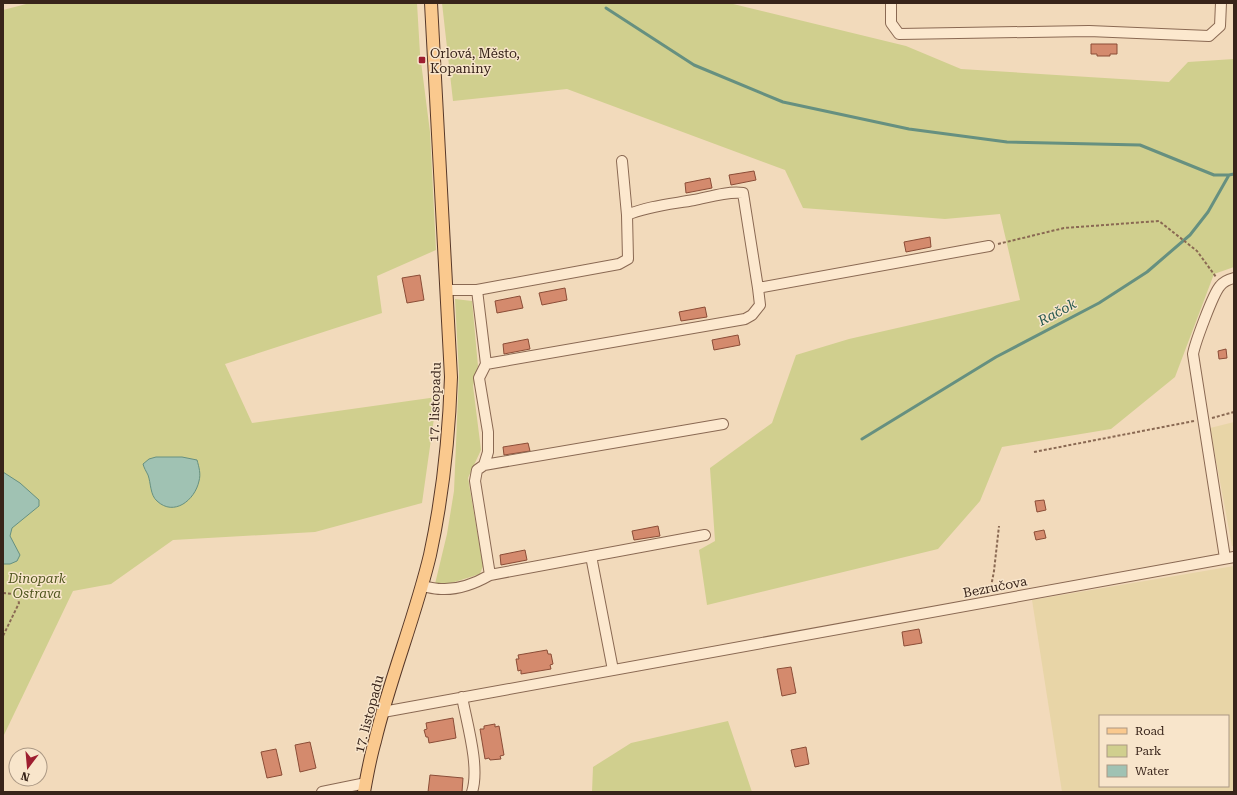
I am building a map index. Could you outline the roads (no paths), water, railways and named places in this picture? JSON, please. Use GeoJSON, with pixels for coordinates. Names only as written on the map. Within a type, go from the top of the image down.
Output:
{"type":"FeatureCollection","features":[{"type":"Feature","properties":{"kind":"main road","name":"17. listopadu"},"geometry":{"type":"LineString","coordinates":[[365,787],[374,741],[422,586],[430,555],[447,458],[451,377],[431,3]]}},
{"type":"Feature","properties":{"kind":"street"},"geometry":{"type":"LineString","coordinates":[[891,3],[891,23],[899,34],[1089,32],[1209,36],[1220,26],[1222,3]]}},
{"type":"Feature","properties":{"kind":"street"},"geometry":{"type":"LineString","coordinates":[[447,290],[477,290],[619,264],[628,259],[627,215],[622,161]]}},
{"type":"Feature","properties":{"kind":"street"},"geometry":{"type":"LineString","coordinates":[[486,364],[744,319],[752,315],[760,305],[743,193],[737,192],[638,210],[627,215]]}},
{"type":"Feature","properties":{"kind":"street"},"geometry":{"type":"LineString","coordinates":[[758,288],[989,246]]}},
{"type":"Feature","properties":{"kind":"street"},"geometry":{"type":"LineString","coordinates":[[1230,558],[1203,420],[1194,350],[1216,293],[1221,285],[1234,278]]}},
{"type":"Feature","properties":{"kind":"street"},"geometry":{"type":"LineString","coordinates":[[477,290],[486,364],[479,378],[488,432],[488,452],[484,465]]}},
{"type":"Feature","properties":{"kind":"street"},"geometry":{"type":"LineString","coordinates":[[490,575],[475,481],[477,470],[484,465],[723,424]]}},
{"type":"Feature","properties":{"kind":"street"},"geometry":{"type":"LineString","coordinates":[[422,586],[441,589],[454,588],[474,583],[490,575],[705,536]]}},
{"type":"Feature","properties":{"kind":"street"},"geometry":{"type":"LineString","coordinates":[[591,556],[613,670]]}},
{"type":"Feature","properties":{"kind":"street","name":"Bezručova"},"geometry":{"type":"LineString","coordinates":[[383,712],[1230,558]]}},
{"type":"Feature","properties":{"kind":"street"},"geometry":{"type":"LineString","coordinates":[[462,697],[475,767],[475,781],[472,792]]}},
{"type":"Feature","properties":{"kind":"street"},"geometry":{"type":"LineString","coordinates":[[322,792],[365,787]]}},
{"type":"Feature","properties":{"kind":"water"},"geometry":{"type":"Polygon","coordinates":[[[156,457],[182,457],[197,460],[200,478],[197,488],[188,500],[177,507],[164,506],[157,501],[152,492],[148,475],[143,464],[149,459],[156,457]]]}},
{"type":"Feature","properties":{"kind":"water"},"geometry":{"type":"Polygon","coordinates":[[[3,472],[20,483],[39,500],[39,506],[12,528],[10,536],[20,555],[17,561],[10,564],[3,564],[3,472]]]}},
{"type":"Feature","properties":{"kind":"waterway"},"geometry":{"type":"LineString","coordinates":[[606,8],[694,65],[783,102],[909,129],[1007,142],[1140,145],[1214,175],[1229,175]]}},
{"type":"Feature","properties":{"kind":"waterway","name":"Račok"},"geometry":{"type":"LineString","coordinates":[[862,439],[996,357],[1099,303],[1147,272],[1190,235],[1208,212],[1229,175],[1234,174]]}},
{"type":"Feature","properties":{"kind":"place","name":"Orlová, Město, Kopaniny"},"geometry":{"type":"Point","coordinates":[422,60]}},
{"type":"Feature","properties":{"kind":"park label","name":"Dinopark Ostrava"},"geometry":{"type":"Point","coordinates":[37,586]}}]}
